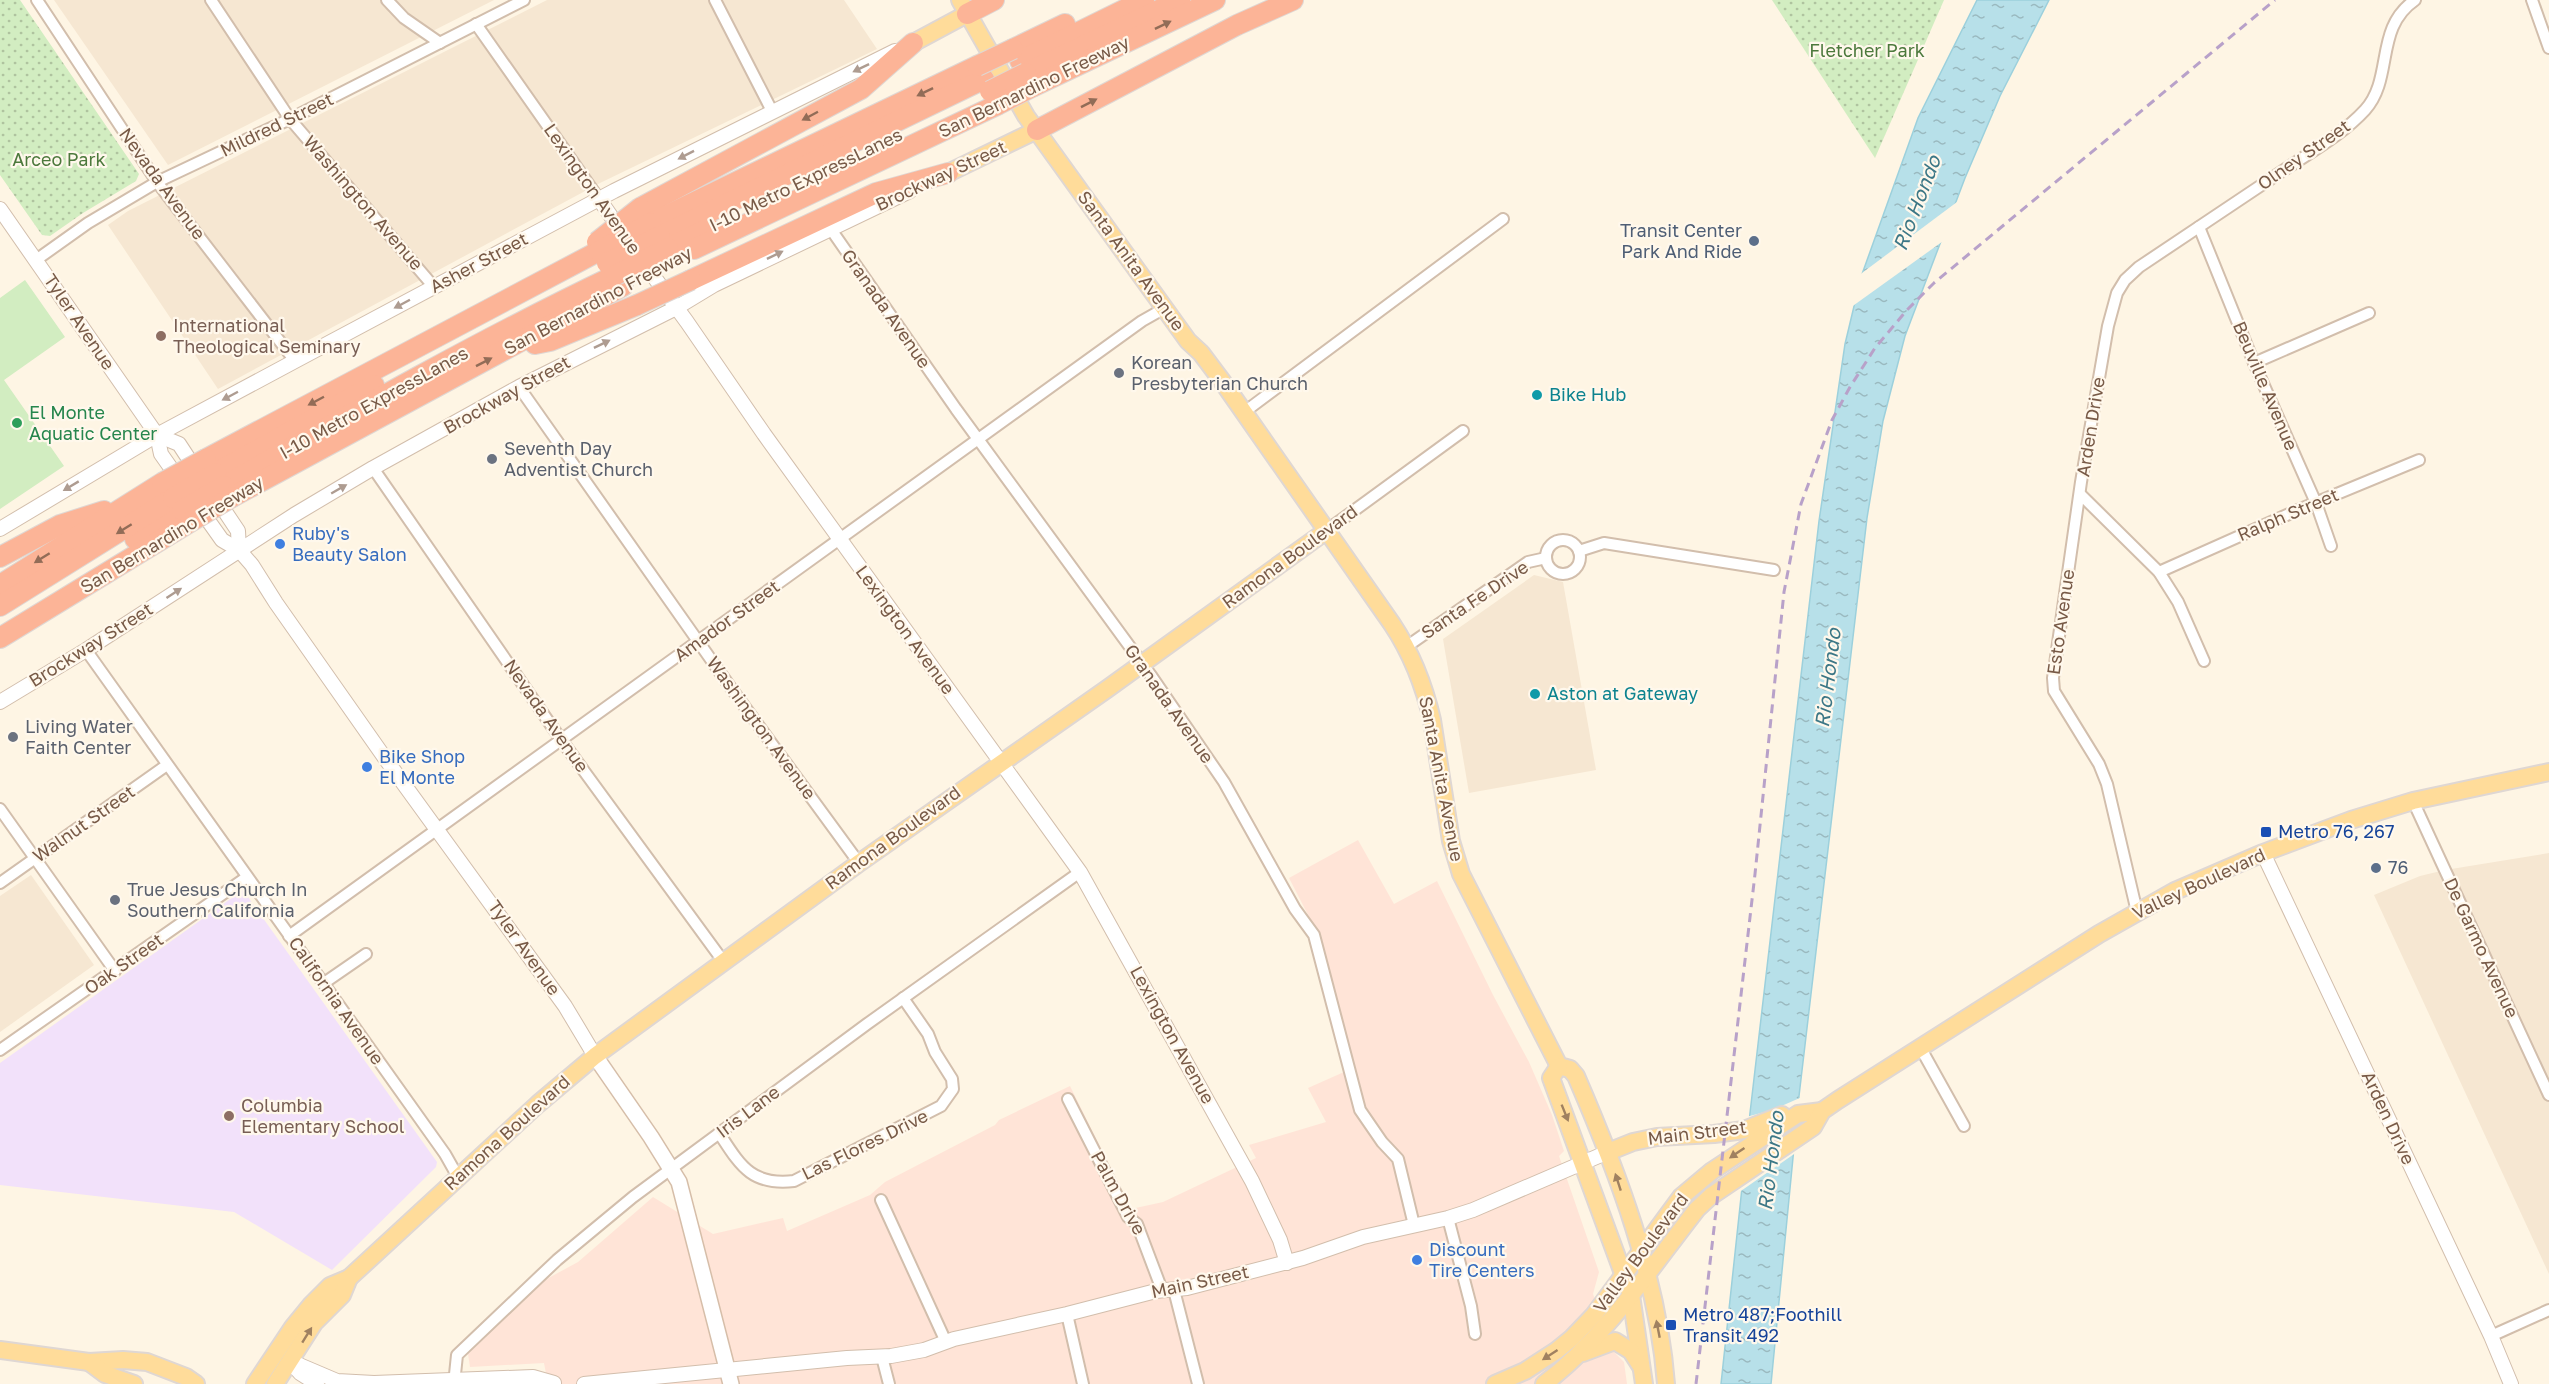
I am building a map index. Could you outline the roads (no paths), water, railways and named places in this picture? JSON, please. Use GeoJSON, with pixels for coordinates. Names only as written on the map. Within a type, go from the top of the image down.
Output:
{"type":"FeatureCollection","features":[{"type":"Feature","properties":{"kind":"highway"},"geometry":{"type":"LineString","coordinates":[[963,7],[994,0]]}},
{"type":"Feature","properties":{"kind":"highway","name":"San Bernardino Freeway"},"geometry":{"type":"LineString","coordinates":[[0,585],[127,505],[177,503],[219,479],[509,349],[605,263],[659,235],[1023,67],[1116,0]]}},
{"type":"Feature","properties":{"kind":"highway"},"geometry":{"type":"LineString","coordinates":[[1023,67],[1144,0]]}},
{"type":"Feature","properties":{"kind":"highway"},"geometry":{"type":"LineString","coordinates":[[1023,67],[1180,0]]}},
{"type":"Feature","properties":{"kind":"highway","name":"San Bernardino Freeway"},"geometry":{"type":"LineString","coordinates":[[0,638],[177,503],[605,263],[659,235],[1023,67],[1215,0]]}},
{"type":"Feature","properties":{"kind":"highway"},"geometry":{"type":"LineString","coordinates":[[1037,130],[1237,25],[1293,0]]}},
{"type":"Feature","properties":{"kind":"highway"},"geometry":{"type":"LineString","coordinates":[[659,235],[861,89],[914,43]]}},
{"type":"Feature","properties":{"kind":"highway"},"geometry":{"type":"LineString","coordinates":[[509,349],[550,341],[637,305],[876,193],[948,173]]}},
{"type":"Feature","properties":{"kind":"highway","name":"I-10 Metro ExpressLanes"},"geometry":{"type":"LineString","coordinates":[[219,479],[551,307],[605,263]]}},
{"type":"Feature","properties":{"kind":"highway"},"geometry":{"type":"LineString","coordinates":[[0,606],[177,503]]}},
{"type":"Feature","properties":{"kind":"highway"},"geometry":{"type":"LineString","coordinates":[[0,622],[177,503]]}},
{"type":"Feature","properties":{"kind":"highway"},"geometry":{"type":"LineString","coordinates":[[0,556],[60,525],[127,505]]}},
{"type":"Feature","properties":{"kind":"main road","name":"Asher Street"},"geometry":{"type":"LineString","coordinates":[[914,43],[963,7]]}},
{"type":"Feature","properties":{"kind":"main road","name":"Santa Anita Avenue"},"geometry":{"type":"LineString","coordinates":[[963,7],[1026,116],[1188,341],[1201,353],[1222,381],[1406,647],[1428,700],[1451,841],[1461,874],[1559,1066],[1570,1069],[1576,1076],[1608,1152],[1647,1274],[1666,1384]]}},
{"type":"Feature","properties":{"kind":"main road","name":"Brockway Street"},"geometry":{"type":"LineString","coordinates":[[948,173],[1037,130]]}},
{"type":"Feature","properties":{"kind":"main road","name":"Ramona Boulevard"},"geometry":{"type":"LineString","coordinates":[[255,1384],[293,1327],[330,1286],[349,1278],[458,1177],[595,1056],[859,862],[1142,664],[1326,531]]}},
{"type":"Feature","properties":{"kind":"main road","name":"Valley Boulevard"},"geometry":{"type":"LineString","coordinates":[[1544,1384],[1579,1354],[1631,1295],[1696,1209],[1711,1196],[1813,1128],[1822,1112],[2090,939],[2175,891],[2263,853],[2351,820],[2413,801],[2549,772]]}},
{"type":"Feature","properties":{"kind":"main road","name":"Tyler Avenue"},"geometry":{"type":"LineString","coordinates":[[595,1056],[672,1167],[683,1192],[729,1378]]}},
{"type":"Feature","properties":{"kind":"main road"},"geometry":{"type":"LineString","coordinates":[[1559,1066],[1551,1078],[1631,1295],[1643,1377]]}},
{"type":"Feature","properties":{"kind":"main road","name":"Valley Boulevard"},"geometry":{"type":"LineString","coordinates":[[1495,1384],[1525,1371],[1572,1338],[1594,1316],[1681,1197],[1712,1171],[1798,1114],[1822,1112]]}},
{"type":"Feature","properties":{"kind":"main road","name":"Main Street"},"geometry":{"type":"LineString","coordinates":[[1608,1152],[1633,1142],[1657,1137],[1744,1130],[1786,1113],[1798,1114]]}},
{"type":"Feature","properties":{"kind":"main road","name":"Ramona Boulevard"},"geometry":{"type":"LineString","coordinates":[[275,1384],[314,1323],[342,1295],[349,1278]]}},
{"type":"Feature","properties":{"kind":"main road"},"geometry":{"type":"LineString","coordinates":[[1579,1354],[1616,1341],[1631,1351],[1643,1377]]}},
{"type":"Feature","properties":{"kind":"main road"},"geometry":{"type":"LineString","coordinates":[[0,1350],[89,1362],[123,1360],[147,1362],[186,1377],[196,1384]]}},
{"type":"Feature","properties":{"kind":"main road"},"geometry":{"type":"LineString","coordinates":[[89,1362],[105,1374],[134,1384]]}},
{"type":"Feature","properties":{"kind":"street","name":"Nevada Avenue"},"geometry":{"type":"LineString","coordinates":[[37,0],[157,182],[295,361]]}},
{"type":"Feature","properties":{"kind":"street","name":"Washington Avenue"},"geometry":{"type":"LineString","coordinates":[[211,0],[290,119],[434,287]]}},
{"type":"Feature","properties":{"kind":"street"},"geometry":{"type":"LineString","coordinates":[[387,0],[404,18],[440,43]]}},
{"type":"Feature","properties":{"kind":"street","name":"Mildred Street"},"geometry":{"type":"LineString","coordinates":[[36,260],[88,223],[157,182],[290,119],[440,43],[507,4],[524,0]]}},
{"type":"Feature","properties":{"kind":"street"},"geometry":{"type":"LineString","coordinates":[[715,0],[772,111]]}},
{"type":"Feature","properties":{"kind":"street","name":"Olney Street"},"geometry":{"type":"LineString","coordinates":[[2139,267],[2326,142],[2366,110],[2375,96],[2390,31],[2396,20],[2415,0]]}},
{"type":"Feature","properties":{"kind":"street"},"geometry":{"type":"LineString","coordinates":[[2532,0],[2549,48]]}},
{"type":"Feature","properties":{"kind":"street","name":"Lexington Avenue"},"geometry":{"type":"LineString","coordinates":[[476,24],[839,540],[1080,872],[1262,1200],[1287,1263]]}},
{"type":"Feature","properties":{"kind":"street","name":"Asher Street"},"geometry":{"type":"LineString","coordinates":[[0,529],[157,435],[599,199],[772,111],[914,43]]}},
{"type":"Feature","properties":{"kind":"street","name":"Brockway Street"},"geometry":{"type":"LineString","coordinates":[[0,702],[86,650],[238,550],[374,468],[519,387],[676,308],[714,285],[948,173]]}},
{"type":"Feature","properties":{"kind":"street","name":"Tyler Avenue"},"geometry":{"type":"LineString","coordinates":[[0,209],[157,435],[161,454],[222,540],[238,550],[252,565],[276,603],[565,1006],[595,1056]]}},
{"type":"Feature","properties":{"kind":"street"},"geometry":{"type":"LineString","coordinates":[[1243,413],[1503,219]]}},
{"type":"Feature","properties":{"kind":"street","name":"Beuville Avenue"},"geometry":{"type":"LineString","coordinates":[[2199,227],[2254,363],[2316,503],[2331,546]]}},
{"type":"Feature","properties":{"kind":"street","name":"Granada Avenue"},"geometry":{"type":"LineString","coordinates":[[830,228],[977,438],[1142,664],[1224,782],[1295,909],[1314,935],[1360,1110],[1382,1142],[1398,1159],[1414,1225]]}},
{"type":"Feature","properties":{"kind":"street","name":"Arden Drive"},"geometry":{"type":"LineString","coordinates":[[2139,267],[2125,280],[2111,310],[2080,494],[2159,572],[2178,602],[2204,661]]}},
{"type":"Feature","properties":{"kind":"street","name":"Amador Street"},"geometry":{"type":"LineString","coordinates":[[289,936],[562,741],[977,438],[1142,321],[1165,308]]}},
{"type":"Feature","properties":{"kind":"street"},"geometry":{"type":"LineString","coordinates":[[2254,363],[2369,313]]}},
{"type":"Feature","properties":{"kind":"street","name":"Washington Avenue"},"geometry":{"type":"LineString","coordinates":[[519,387],[697,642],[859,862]]}},
{"type":"Feature","properties":{"kind":"street","name":"Ramona Boulevard"},"geometry":{"type":"LineString","coordinates":[[1326,531],[1463,431]]}},
{"type":"Feature","properties":{"kind":"street","name":"Tyler Avenue"},"geometry":{"type":"LineString","coordinates":[[157,435],[179,444],[238,531],[238,550]]}},
{"type":"Feature","properties":{"kind":"street","name":"Ralph Street"},"geometry":{"type":"LineString","coordinates":[[2159,572],[2419,460]]}},
{"type":"Feature","properties":{"kind":"street","name":"Nevada Avenue"},"geometry":{"type":"LineString","coordinates":[[374,468],[562,741],[723,961]]}},
{"type":"Feature","properties":{"kind":"street","name":"Esto Avenue"},"geometry":{"type":"LineString","coordinates":[[2080,494],[2053,665],[2054,691],[2099,764],[2107,784],[2137,912]]}},
{"type":"Feature","properties":{"kind":"street"},"geometry":{"type":"LineString","coordinates":[[1562,540],[1572,543],[1579,551],[1577,566],[1564,573],[1554,571],[1547,563],[1549,548],[1562,540]]}},
{"type":"Feature","properties":{"kind":"street"},"geometry":{"type":"LineString","coordinates":[[1579,551],[1596,543],[1604,543],[1774,570]]}},
{"type":"Feature","properties":{"kind":"street","name":"Santa Fe Drive"},"geometry":{"type":"LineString","coordinates":[[1406,647],[1528,562],[1546,558]]}},
{"type":"Feature","properties":{"kind":"street","name":"California Avenue"},"geometry":{"type":"LineString","coordinates":[[86,650],[445,1154],[458,1177]]}},
{"type":"Feature","properties":{"kind":"street","name":"Walnut Street"},"geometry":{"type":"LineString","coordinates":[[0,883],[167,765]]}},
{"type":"Feature","properties":{"kind":"street","name":"De Garmo Avenue"},"geometry":{"type":"LineString","coordinates":[[2413,801],[2549,1095]]}},
{"type":"Feature","properties":{"kind":"street"},"geometry":{"type":"LineString","coordinates":[[0,808],[115,971]]}},
{"type":"Feature","properties":{"kind":"street","name":"Arden Drive"},"geometry":{"type":"LineString","coordinates":[[2263,853],[2492,1336],[2511,1384]]}},
{"type":"Feature","properties":{"kind":"street","name":"Iris Lane"},"geometry":{"type":"LineString","coordinates":[[454,1381],[457,1354],[558,1260],[672,1167],[1080,872]]}},
{"type":"Feature","properties":{"kind":"street","name":"Oak Street"},"geometry":{"type":"LineString","coordinates":[[0,1050],[247,877]]}},
{"type":"Feature","properties":{"kind":"street"},"geometry":{"type":"LineString","coordinates":[[324,983],[366,954]]}},
{"type":"Feature","properties":{"kind":"street","name":"Las Flores Drive"},"geometry":{"type":"LineString","coordinates":[[719,1133],[742,1167],[752,1175],[765,1180],[786,1182],[810,1174],[941,1106],[953,1089],[952,1079],[935,1052],[928,1034],[903,998]]}},
{"type":"Feature","properties":{"kind":"street"},"geometry":{"type":"LineString","coordinates":[[1920,1047],[1964,1126]]}},
{"type":"Feature","properties":{"kind":"street","name":"Palm Drive"},"geometry":{"type":"LineString","coordinates":[[1068,1099],[1128,1216],[1137,1224],[1168,1290],[1198,1384]]}},
{"type":"Feature","properties":{"kind":"street","name":"Main Street"},"geometry":{"type":"LineString","coordinates":[[584,1384],[729,1378],[857,1357],[882,1357],[924,1350],[946,1342],[1287,1263],[1364,1237],[1448,1218],[1473,1210],[1608,1152]]}},
{"type":"Feature","properties":{"kind":"street"},"geometry":{"type":"LineString","coordinates":[[881,1200],[946,1342]]}},
{"type":"Feature","properties":{"kind":"street"},"geometry":{"type":"LineString","coordinates":[[1448,1218],[1471,1306],[1475,1334]]}},
{"type":"Feature","properties":{"kind":"street"},"geometry":{"type":"LineString","coordinates":[[2492,1336],[2549,1310]]}},
{"type":"Feature","properties":{"kind":"street"},"geometry":{"type":"LineString","coordinates":[[1067,1314],[1083,1384]]}},
{"type":"Feature","properties":{"kind":"street"},"geometry":{"type":"LineString","coordinates":[[882,1357],[889,1384]]}},
{"type":"Feature","properties":{"kind":"street"},"geometry":{"type":"LineString","coordinates":[[290,1361],[338,1381],[374,1383],[532,1377],[555,1384]]}},
{"type":"Feature","properties":{"kind":"street"},"geometry":{"type":"LineString","coordinates":[[290,1361],[300,1373],[317,1384]]}},
{"type":"Feature","properties":{"kind":"water","name":"Rio Hondo"},"geometry":{"type":"Polygon","coordinates":[[[1977,0],[2049,0],[2000,96],[1965,178],[1905,336],[1883,421],[1867,518],[1799,1096],[1771,1384],[1721,1384],[1819,521],[1845,344],[1861,277],[1918,118],[1977,0]]]}},
{"type":"Feature","properties":{"kind":"railway"},"geometry":{"type":"LineString","coordinates":[[1696,1384],[1755,874],[1784,592],[1801,504],[1832,420],[1875,348],[1907,310],[1934,283],[2275,0]]}},
{"type":"Feature","properties":{"kind":"place","name":"Transit Center Park And Ride"},"geometry":{"type":"Point","coordinates":[1754,241]}},
{"type":"Feature","properties":{"kind":"place","name":"International Theological Seminary"},"geometry":{"type":"Point","coordinates":[161,336]}},
{"type":"Feature","properties":{"kind":"place","name":"Korean Presbyterian Church"},"geometry":{"type":"Point","coordinates":[1119,373]}},
{"type":"Feature","properties":{"kind":"place","name":"Bike Hub"},"geometry":{"type":"Point","coordinates":[1537,395]}},
{"type":"Feature","properties":{"kind":"place","name":"El Monte Aquatic Center"},"geometry":{"type":"Point","coordinates":[17,423]}},
{"type":"Feature","properties":{"kind":"place","name":"Seventh Day Adventist Church"},"geometry":{"type":"Point","coordinates":[492,459]}},
{"type":"Feature","properties":{"kind":"place","name":"Ruby's Beauty Salon"},"geometry":{"type":"Point","coordinates":[280,544]}},
{"type":"Feature","properties":{"kind":"place","name":"Aston at Gateway"},"geometry":{"type":"Point","coordinates":[1535,694]}},
{"type":"Feature","properties":{"kind":"place","name":"Living Water Faith Center"},"geometry":{"type":"Point","coordinates":[13,737]}},
{"type":"Feature","properties":{"kind":"place","name":"Bike Shop El Monte"},"geometry":{"type":"Point","coordinates":[367,767]}},
{"type":"Feature","properties":{"kind":"place","name":"Metro 76, 267"},"geometry":{"type":"Point","coordinates":[2266,832]}},
{"type":"Feature","properties":{"kind":"place","name":"76"},"geometry":{"type":"Point","coordinates":[2376,868]}},
{"type":"Feature","properties":{"kind":"place","name":"True Jesus Church In Southern California"},"geometry":{"type":"Point","coordinates":[115,900]}},
{"type":"Feature","properties":{"kind":"place","name":"Columbia Elementary School"},"geometry":{"type":"Point","coordinates":[229,1116]}},
{"type":"Feature","properties":{"kind":"place","name":"Discount Tire Centers"},"geometry":{"type":"Point","coordinates":[1417,1260]}},
{"type":"Feature","properties":{"kind":"place","name":"Metro 487;Foothill Transit 492"},"geometry":{"type":"Point","coordinates":[1671,1325]}},
{"type":"Feature","properties":{"kind":"park label","name":"Fletcher Park"},"geometry":{"type":"Point","coordinates":[1867,51]}},
{"type":"Feature","properties":{"kind":"park label","name":"Arceo Park"},"geometry":{"type":"Point","coordinates":[59,160]}}]}
